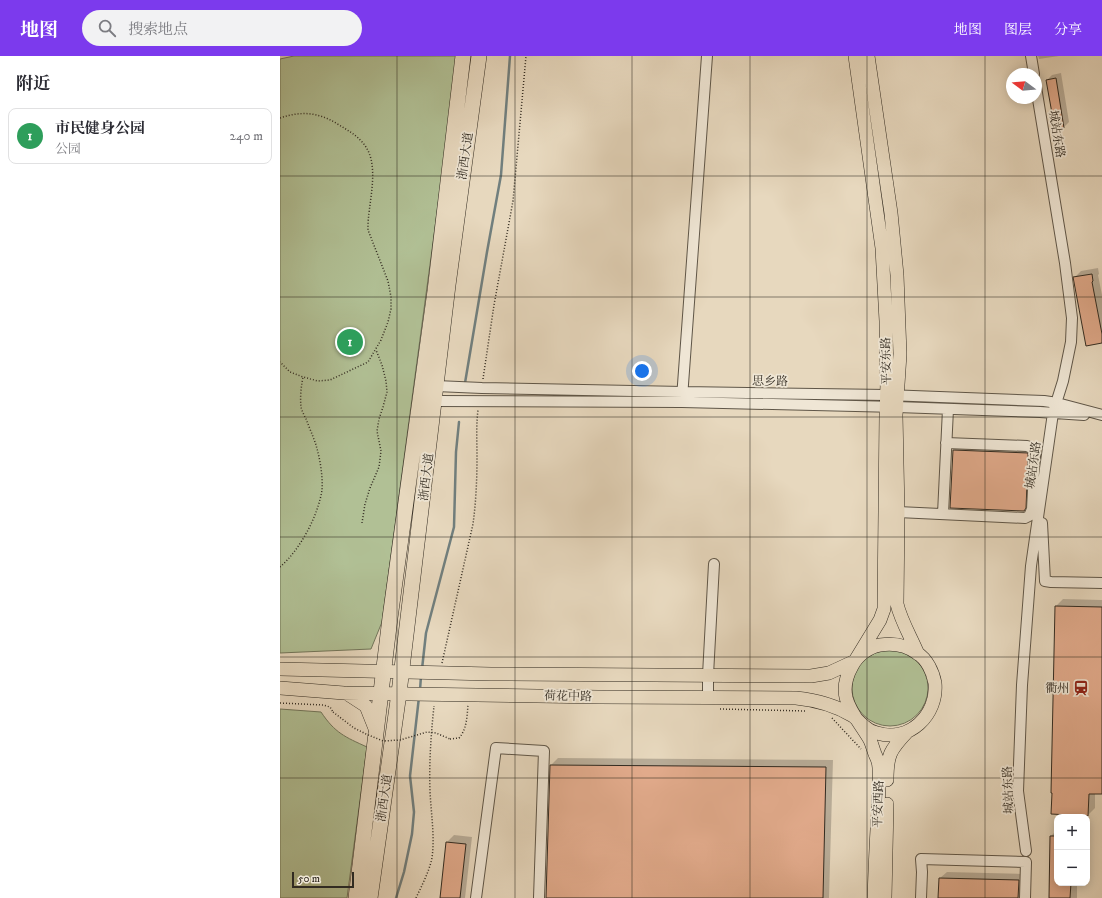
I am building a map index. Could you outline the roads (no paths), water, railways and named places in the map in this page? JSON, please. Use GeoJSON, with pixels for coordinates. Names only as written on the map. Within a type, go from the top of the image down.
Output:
{"type":"FeatureCollection","features":[{"type":"Feature","properties":{"kind":"highway","name":"浙西大道"},"geometry":{"type":"LineString","coordinates":[[356,898],[383,671],[435,291],[463,56]]}},
{"type":"Feature","properties":{"kind":"highway","name":"浙西大道"},"geometry":{"type":"LineString","coordinates":[[370,898],[405,694],[436,386],[479,56]]}},
{"type":"Feature","properties":{"kind":"main road","name":"平安东路"},"geometry":{"type":"LineString","coordinates":[[855,56],[882,248],[886,321],[887,384],[892,401],[898,512],[897,604],[900,615],[918,654]]}},
{"type":"Feature","properties":{"kind":"main road","name":"平安东路"},"geometry":{"type":"LineString","coordinates":[[855,661],[880,620],[884,609],[892,401],[900,354],[897,275],[891,213],[868,56]]}},
{"type":"Feature","properties":{"kind":"main road"},"geometry":{"type":"LineString","coordinates":[[892,644],[906,647],[918,654],[928,664],[934,678],[936,690],[934,703],[928,714],[920,724],[907,732],[892,735],[878,733],[864,727],[854,716],[847,703],[845,688],[848,674],[855,661],[865,651],[878,646],[892,644]]}},
{"type":"Feature","properties":{"kind":"main road"},"geometry":{"type":"LineString","coordinates":[[280,669],[491,674],[811,676],[829,673],[855,661]]}},
{"type":"Feature","properties":{"kind":"main road","name":"荷花中路"},"geometry":{"type":"LineString","coordinates":[[280,688],[405,694],[796,698],[821,702],[854,716]]}},
{"type":"Feature","properties":{"kind":"main road"},"geometry":{"type":"LineString","coordinates":[[344,692],[366,706],[376,731]]}},
{"type":"Feature","properties":{"kind":"main road","name":"平安西路"},"geometry":{"type":"LineString","coordinates":[[854,716],[871,741],[879,766],[874,898]]}},
{"type":"Feature","properties":{"kind":"main road","name":"平安西路"},"geometry":{"type":"LineString","coordinates":[[885,898],[887,764],[890,753],[896,743],[907,732]]}},
{"type":"Feature","properties":{"kind":"street"},"geometry":{"type":"LineString","coordinates":[[683,397],[707,56]]}},
{"type":"Feature","properties":{"kind":"street"},"geometry":{"type":"LineString","coordinates":[[1031,56],[1033,68]]}},
{"type":"Feature","properties":{"kind":"street","name":"城站东路"},"geometry":{"type":"LineString","coordinates":[[1026,851],[1018,791],[1022,685],[1031,566],[1053,413],[1057,403],[1071,342],[1072,318],[1064,255],[1039,104]]}},
{"type":"Feature","properties":{"kind":"street","name":"思乡路"},"geometry":{"type":"LineString","coordinates":[[436,386],[683,397],[892,401],[1036,401],[1057,403],[1102,416]]}},
{"type":"Feature","properties":{"kind":"street","name":"思乡路"},"geometry":{"type":"LineString","coordinates":[[435,401],[478,402],[683,397]]}},
{"type":"Feature","properties":{"kind":"street","name":"思乡路"},"geometry":{"type":"LineString","coordinates":[[892,401],[948,409],[1102,416]]}},
{"type":"Feature","properties":{"kind":"street"},"geometry":{"type":"LineString","coordinates":[[943,514],[948,409]]}},
{"type":"Feature","properties":{"kind":"street"},"geometry":{"type":"LineString","coordinates":[[898,512],[1025,518],[1029,516],[1032,510],[1035,454],[1032,448],[1027,446],[946,443]]}},
{"type":"Feature","properties":{"kind":"street"},"geometry":{"type":"LineString","coordinates":[[1041,499],[1045,581],[1102,583]]}},
{"type":"Feature","properties":{"kind":"street"},"geometry":{"type":"LineString","coordinates":[[708,698],[714,564]]}},
{"type":"Feature","properties":{"kind":"street"},"geometry":{"type":"LineString","coordinates":[[476,898],[496,748],[544,751],[539,898]]}},
{"type":"Feature","properties":{"kind":"street"},"geometry":{"type":"LineString","coordinates":[[921,898],[921,859],[1026,862],[1025,898]]}},
{"type":"Feature","properties":{"kind":"waterway"},"geometry":{"type":"LineString","coordinates":[[465,383],[501,175],[510,56]]}},
{"type":"Feature","properties":{"kind":"waterway"},"geometry":{"type":"LineString","coordinates":[[422,669],[426,633],[454,527],[456,452],[459,422]]}},
{"type":"Feature","properties":{"kind":"waterway"},"geometry":{"type":"LineString","coordinates":[[420,690],[421,676]]}},
{"type":"Feature","properties":{"kind":"waterway"},"geometry":{"type":"LineString","coordinates":[[396,898],[404,872],[412,834],[414,812],[410,776],[419,697]]}},
{"type":"Feature","properties":{"kind":"place","name":"市民健身公园"},"geometry":{"type":"Point","coordinates":[350,342]}},
{"type":"Feature","properties":{"kind":"place","name":"衢州"},"geometry":{"type":"Point","coordinates":[1081,688]}}]}
